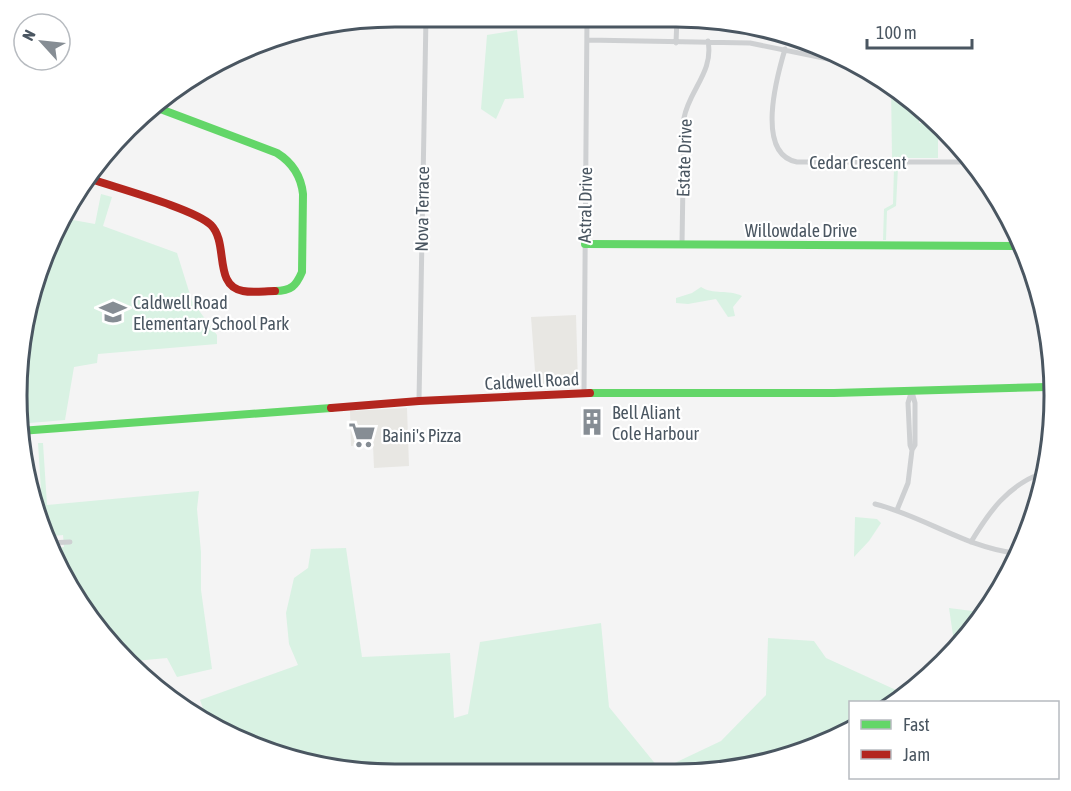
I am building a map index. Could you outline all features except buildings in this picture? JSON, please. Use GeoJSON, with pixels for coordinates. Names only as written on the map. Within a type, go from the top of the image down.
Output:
{"type":"FeatureCollection","features":[{"type":"Feature","properties":{"kind":"street","name":"Nova Terrace"},"geometry":{"type":"LineString","coordinates":[[419,401],[426,27]]}},
{"type":"Feature","properties":{"kind":"street","name":"Astral Drive"},"geometry":{"type":"LineString","coordinates":[[584,393],[587,27]]}},
{"type":"Feature","properties":{"kind":"street"},"geometry":{"type":"LineString","coordinates":[[676,43],[677,27]]}},
{"type":"Feature","properties":{"kind":"street"},"geometry":{"type":"LineString","coordinates":[[587,40],[750,43],[821,57]]}},
{"type":"Feature","properties":{"kind":"street","name":"Estate Drive"},"geometry":{"type":"LineString","coordinates":[[682,244],[684,118],[688,103],[707,67],[708,41]]}},
{"type":"Feature","properties":{"kind":"street","name":"Cedar Crescent"},"geometry":{"type":"LineString","coordinates":[[785,49],[778,73],[772,116],[775,144],[779,152],[787,159],[797,162],[960,162]]}},
{"type":"Feature","properties":{"kind":"street"},"geometry":{"type":"LineString","coordinates":[[96,181],[194,214],[206,222],[217,233],[221,242],[225,278],[236,290],[277,292],[288,291],[296,286],[302,272],[303,194],[301,182],[294,167],[278,153],[164,109]]}},
{"type":"Feature","properties":{"kind":"street","name":"Willowdale Drive"},"geometry":{"type":"LineString","coordinates":[[585,244],[1012,246]]}},
{"type":"Feature","properties":{"kind":"street","name":"Caldwell Road"},"geometry":{"type":"LineString","coordinates":[[29,430],[419,401],[584,393],[912,392],[1044,387]]}},
{"type":"Feature","properties":{"kind":"street"},"geometry":{"type":"LineString","coordinates":[[897,510],[908,483],[912,450],[908,404],[912,392]]}},
{"type":"Feature","properties":{"kind":"street"},"geometry":{"type":"LineString","coordinates":[[971,542],[989,512],[1006,493],[1035,476]]}},
{"type":"Feature","properties":{"kind":"street"},"geometry":{"type":"LineString","coordinates":[[875,504],[897,510],[986,548],[1009,552]]}},
{"type":"Feature","properties":{"kind":"street"},"geometry":{"type":"LineString","coordinates":[[58,543],[70,542]]}},
{"type":"Feature","properties":{"kind":"shaded area"},"geometry":{"type":"Polygon","coordinates":[[[576,315],[578,383],[536,384],[531,317],[576,315]]]}},
{"type":"Feature","properties":{"kind":"shaded area"},"geometry":{"type":"Polygon","coordinates":[[[407,408],[409,466],[374,468],[373,445],[351,446],[350,411],[407,408]]]}},
{"type":"Feature","properties":{"kind":"green space"},"geometry":{"type":"Polygon","coordinates":[[[517,30],[524,98],[505,99],[496,119],[481,109],[487,35],[517,30]]]}},
{"type":"Feature","properties":{"kind":"green space"},"geometry":{"type":"Polygon","coordinates":[[[891,97],[938,137],[938,158],[892,158],[891,97]]]}},
{"type":"Feature","properties":{"kind":"green space"},"geometry":{"type":"Polygon","coordinates":[[[894,167],[898,167],[896,206],[887,211],[886,240],[883,240],[884,209],[893,204],[894,167]]]}},
{"type":"Feature","properties":{"kind":"green space","name":"Caldwell Road Elementary School Park"},"geometry":{"type":"Polygon","coordinates":[[[101,194],[112,197],[103,226],[177,253],[192,301],[217,335],[217,344],[98,354],[97,363],[74,367],[65,420],[28,423],[27,396],[30,347],[47,277],[72,220],[95,224],[101,194]]]}},
{"type":"Feature","properties":{"kind":"green space"},"geometry":{"type":"Polygon","coordinates":[[[701,287],[710,291],[742,296],[733,307],[735,316],[728,317],[716,299],[688,304],[676,303],[676,298],[692,293],[701,287]]]}},
{"type":"Feature","properties":{"kind":"green space"},"geometry":{"type":"Polygon","coordinates":[[[38,443],[43,443],[47,505],[199,491],[197,509],[201,552],[201,590],[212,669],[177,677],[167,658],[140,661],[135,656],[103,620],[76,580],[60,547],[64,547],[63,535],[55,536],[41,495],[38,443]]]}},
{"type":"Feature","properties":{"kind":"green space"},"geometry":{"type":"Polygon","coordinates":[[[855,517],[877,519],[881,523],[854,557],[855,517]]]}},
{"type":"Feature","properties":{"kind":"green space"},"geometry":{"type":"Polygon","coordinates":[[[346,548],[362,657],[450,653],[454,718],[468,714],[480,642],[601,623],[609,707],[655,764],[396,764],[347,761],[277,744],[254,736],[211,715],[204,710],[200,700],[298,665],[289,644],[286,613],[294,578],[308,568],[311,549],[346,548]]]}},
{"type":"Feature","properties":{"kind":"green space"},"geometry":{"type":"Polygon","coordinates":[[[949,608],[974,611],[968,620],[953,638],[949,608]]]}},
{"type":"Feature","properties":{"kind":"green space"},"geometry":{"type":"Polygon","coordinates":[[[768,638],[814,641],[826,658],[897,690],[881,701],[849,701],[849,720],[794,744],[724,761],[673,764],[721,741],[766,695],[768,638]]]}},
{"type":"Feature","properties":{"kind":"traffic: fast"},"geometry":{"type":"LineString","coordinates":[[163,110],[277,153],[295,170],[303,194],[302,272],[292,287],[275,291]]}},
{"type":"Feature","properties":{"kind":"traffic: fast"},"geometry":{"type":"LineString","coordinates":[[585,244],[1012,246]]}},
{"type":"Feature","properties":{"kind":"traffic: fast"},"geometry":{"type":"LineString","coordinates":[[590,393],[834,393],[1044,387]]}},
{"type":"Feature","properties":{"kind":"traffic: fast"},"geometry":{"type":"LineString","coordinates":[[29,430],[331,408]]}},
{"type":"Feature","properties":{"kind":"traffic: jam"},"geometry":{"type":"LineString","coordinates":[[96,181],[173,206],[202,219],[211,225],[216,233],[224,273],[234,287],[247,292],[275,291]]}},
{"type":"Feature","properties":{"kind":"traffic: jam"},"geometry":{"type":"LineString","coordinates":[[331,408],[419,401],[590,393]]}},
{"type":"Feature","properties":{"kind":"place","name":"Caldwell Road Elementary School Park"},"geometry":{"type":"Point","coordinates":[113,312]}},
{"type":"Feature","properties":{"kind":"place","name":"Bell Aliant Cole Harbour"},"geometry":{"type":"Point","coordinates":[592,422]}},
{"type":"Feature","properties":{"kind":"place","name":"Baini's Pizza"},"geometry":{"type":"Point","coordinates":[362,435]}}]}
